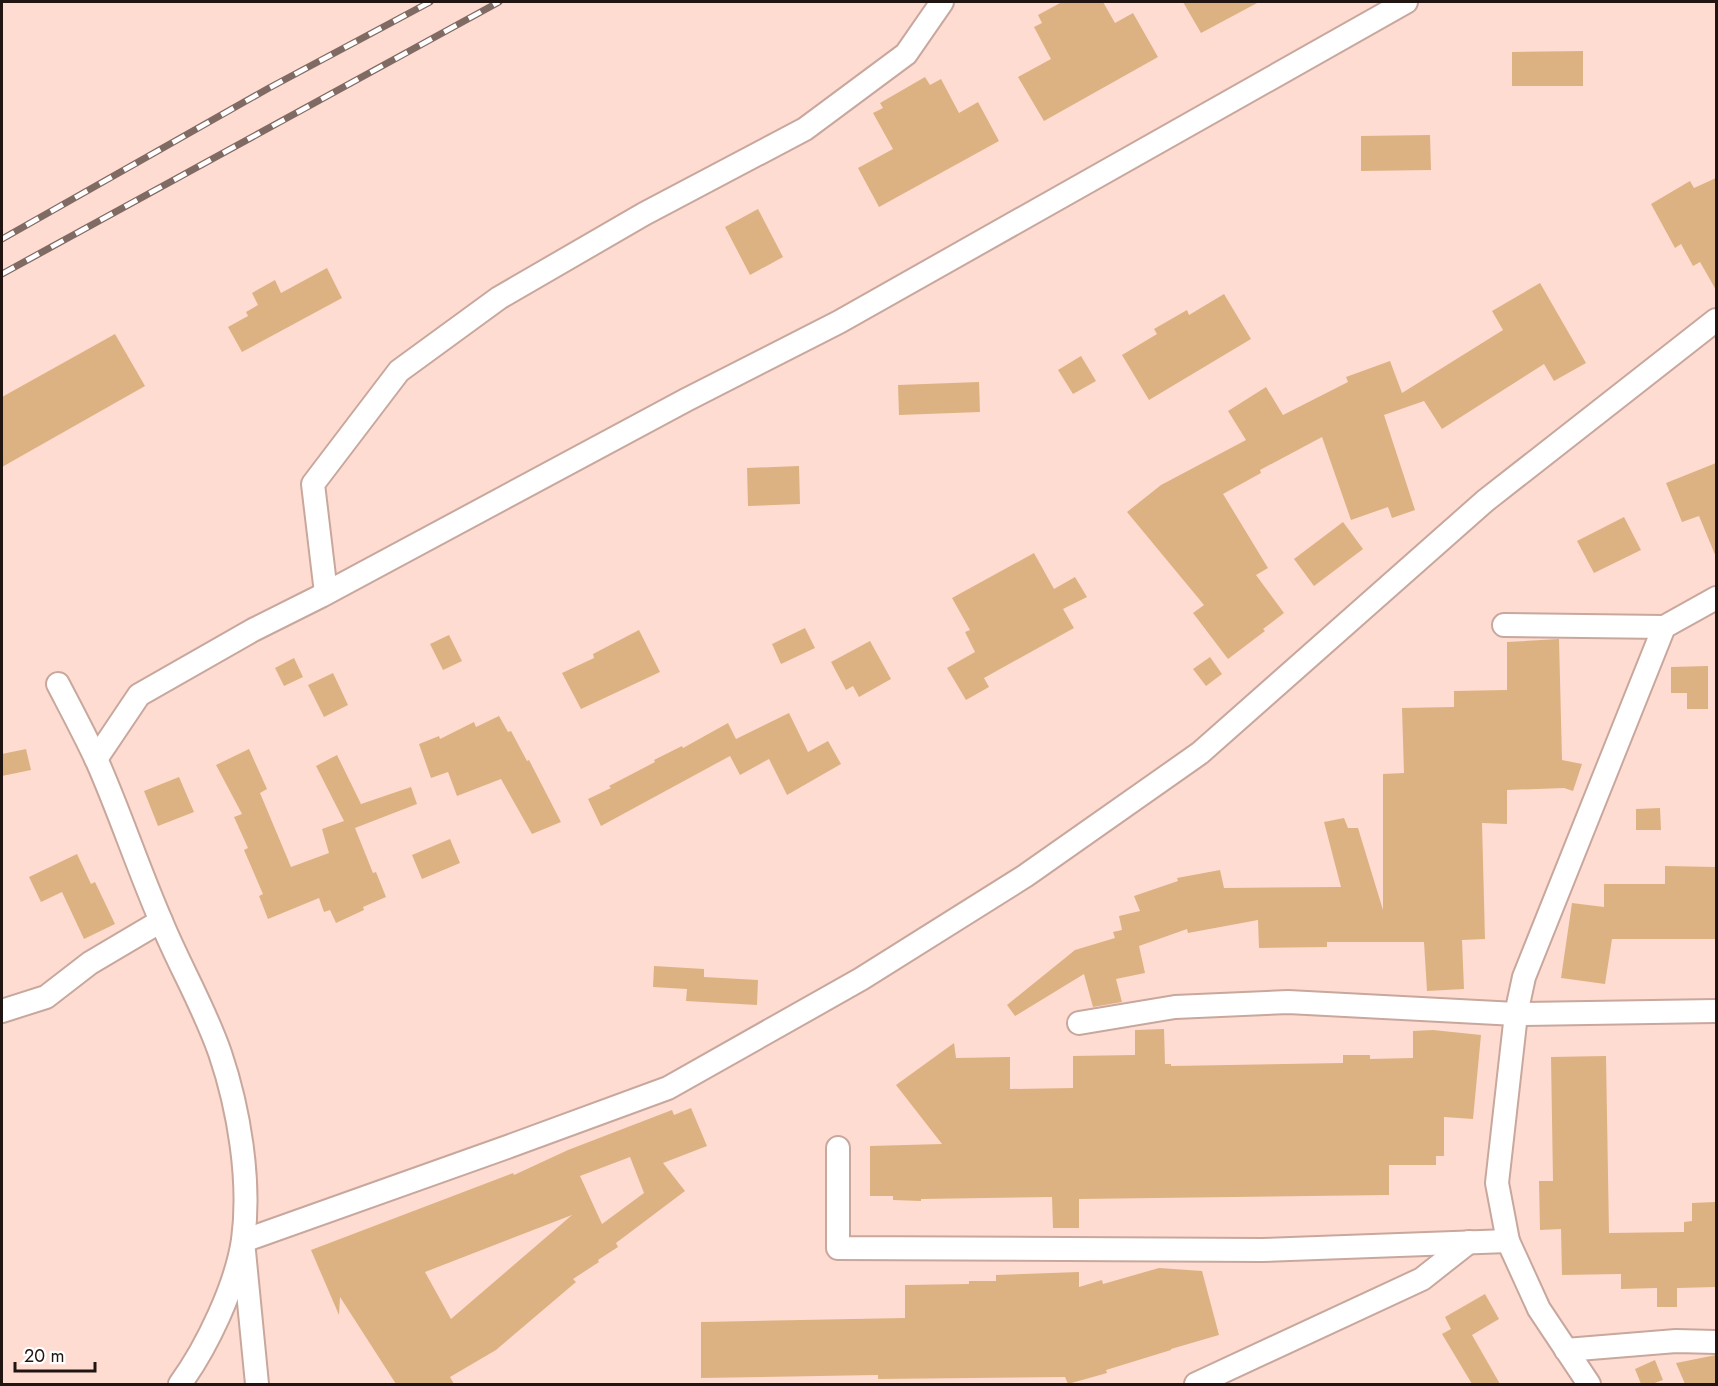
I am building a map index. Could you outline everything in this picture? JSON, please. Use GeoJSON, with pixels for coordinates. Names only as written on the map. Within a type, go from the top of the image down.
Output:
{"type":"FeatureCollection","features":[{"type":"Feature","properties":{"kind":"street"},"geometry":{"type":"LineString","coordinates":[[326,593],[313,484],[399,371],[499,298],[644,214],[805,129],[906,54],[942,2]]}},
{"type":"Feature","properties":{"kind":"street"},"geometry":{"type":"LineString","coordinates":[[96,759],[139,695],[253,630],[686,400],[839,322],[1406,2]]}},
{"type":"Feature","properties":{"kind":"street"},"geometry":{"type":"LineString","coordinates":[[243,1241],[668,1088],[861,979],[1025,876],[1200,753],[1485,501],[1716,320]]}},
{"type":"Feature","properties":{"kind":"street"},"geometry":{"type":"LineString","coordinates":[[1504,625],[1664,627],[1716,598]]}},
{"type":"Feature","properties":{"kind":"street"},"geometry":{"type":"LineString","coordinates":[[1589,1384],[1539,1310],[1508,1241],[1497,1183],[1516,1014],[1524,977],[1664,627]]}},
{"type":"Feature","properties":{"kind":"street"},"geometry":{"type":"LineString","coordinates":[[58,684],[96,759],[161,921],[204,1014],[231,1093],[243,1166],[243,1241],[257,1384]]}},
{"type":"Feature","properties":{"kind":"street"},"geometry":{"type":"LineString","coordinates":[[2,1011],[46,996],[90,963],[161,921]]}},
{"type":"Feature","properties":{"kind":"street"},"geometry":{"type":"LineString","coordinates":[[1079,1023],[1175,1007],[1288,1002],[1516,1014],[1716,1011]]}},
{"type":"Feature","properties":{"kind":"street"},"geometry":{"type":"LineString","coordinates":[[838,1148],[838,1248],[1262,1250],[1508,1241]]}},
{"type":"Feature","properties":{"kind":"street"},"geometry":{"type":"LineString","coordinates":[[180,1384],[205,1345],[220,1311],[243,1241]]}},
{"type":"Feature","properties":{"kind":"street"},"geometry":{"type":"LineString","coordinates":[[1196,1384],[1422,1279],[1469,1242]]}},
{"type":"Feature","properties":{"kind":"street"},"geometry":{"type":"LineString","coordinates":[[1566,1350],[1676,1341],[1716,1342]]}},
{"type":"Feature","properties":{"kind":"building"},"geometry":{"type":"Polygon","coordinates":[[[1062,2],[1103,2],[1115,23],[1133,13],[1158,57],[1044,121],[1018,77],[1051,59],[1034,27],[1042,23],[1038,15],[1062,2]]]}},
{"type":"Feature","properties":{"kind":"building"},"geometry":{"type":"Polygon","coordinates":[[[1183,2],[1259,2],[1201,33],[1183,2]]]}},
{"type":"Feature","properties":{"kind":"building"},"geometry":{"type":"Polygon","coordinates":[[[1583,51],[1583,86],[1512,86],[1512,52],[1583,51]]]}},
{"type":"Feature","properties":{"kind":"building"},"geometry":{"type":"Polygon","coordinates":[[[925,77],[930,85],[941,79],[959,113],[978,102],[999,141],[879,207],[858,168],[893,149],[873,113],[883,108],[880,103],[925,77]]]}},
{"type":"Feature","properties":{"kind":"building"},"geometry":{"type":"Polygon","coordinates":[[[1430,135],[1431,170],[1361,171],[1361,136],[1430,135]]]}},
{"type":"Feature","properties":{"kind":"building"},"geometry":{"type":"Polygon","coordinates":[[[1716,178],[1716,290],[1700,262],[1693,266],[1681,244],[1675,248],[1651,204],[1690,181],[1694,188],[1716,178]]]}},
{"type":"Feature","properties":{"kind":"building"},"geometry":{"type":"Polygon","coordinates":[[[758,209],[783,257],[750,275],[725,227],[758,209]]]}},
{"type":"Feature","properties":{"kind":"building"},"geometry":{"type":"Polygon","coordinates":[[[327,268],[342,298],[242,352],[228,327],[248,316],[246,312],[258,305],[252,293],[275,280],[281,293],[327,268]]]}},
{"type":"Feature","properties":{"kind":"building"},"geometry":{"type":"Polygon","coordinates":[[[1540,283],[1586,363],[1554,381],[1544,364],[1442,429],[1424,401],[1384,415],[1415,510],[1392,518],[1388,507],[1351,520],[1322,437],[1260,470],[1261,473],[1223,494],[1268,568],[1256,575],[1284,613],[1263,629],[1265,631],[1228,659],[1193,613],[1204,605],[1127,512],[1161,485],[1246,440],[1228,411],[1266,387],[1283,415],[1348,382],[1346,377],[1390,361],[1402,393],[1503,330],[1492,311],[1540,283]]]}},
{"type":"Feature","properties":{"kind":"building"},"geometry":{"type":"Polygon","coordinates":[[[1224,294],[1251,339],[1149,400],[1122,355],[1157,334],[1154,329],[1187,310],[1189,315],[1224,294]]]}},
{"type":"Feature","properties":{"kind":"building"},"geometry":{"type":"Polygon","coordinates":[[[115,334],[145,386],[2,467],[2,397],[115,334]]]}},
{"type":"Feature","properties":{"kind":"building"},"geometry":{"type":"Polygon","coordinates":[[[1081,356],[1096,381],[1073,394],[1058,370],[1081,356]]]}},
{"type":"Feature","properties":{"kind":"building"},"geometry":{"type":"Polygon","coordinates":[[[979,382],[980,412],[899,415],[898,385],[979,382]]]}},
{"type":"Feature","properties":{"kind":"building"},"geometry":{"type":"Polygon","coordinates":[[[1716,463],[1716,557],[1699,516],[1682,522],[1666,483],[1716,463]]]}},
{"type":"Feature","properties":{"kind":"building"},"geometry":{"type":"Polygon","coordinates":[[[799,466],[800,504],[748,506],[747,468],[799,466]]]}},
{"type":"Feature","properties":{"kind":"building"},"geometry":{"type":"Polygon","coordinates":[[[1624,517],[1641,550],[1594,573],[1577,541],[1624,517]]]}},
{"type":"Feature","properties":{"kind":"building"},"geometry":{"type":"Polygon","coordinates":[[[1343,522],[1363,549],[1314,586],[1294,559],[1343,522]]]}},
{"type":"Feature","properties":{"kind":"building"},"geometry":{"type":"Polygon","coordinates":[[[1034,553],[1054,589],[1075,577],[1087,597],[1063,609],[1074,628],[984,678],[989,687],[966,700],[947,668],[975,652],[965,632],[970,630],[952,598],[1034,553]]]}},
{"type":"Feature","properties":{"kind":"building"},"geometry":{"type":"Polygon","coordinates":[[[805,628],[815,648],[781,664],[772,644],[805,628]]]}},
{"type":"Feature","properties":{"kind":"building"},"geometry":{"type":"Polygon","coordinates":[[[639,630],[660,672],[581,709],[562,673],[594,658],[593,654],[639,630]]]}},
{"type":"Feature","properties":{"kind":"building"},"geometry":{"type":"Polygon","coordinates":[[[449,635],[462,661],[443,670],[430,644],[449,635]]]}},
{"type":"Feature","properties":{"kind":"building"},"geometry":{"type":"Polygon","coordinates":[[[1559,639],[1562,760],[1582,764],[1573,791],[1564,788],[1507,790],[1507,824],[1482,823],[1485,939],[1462,940],[1464,989],[1427,991],[1424,942],[1327,942],[1327,947],[1259,948],[1258,920],[1188,933],[1187,929],[1139,946],[1145,973],[1116,979],[1122,1002],[1093,1007],[1084,974],[1015,1016],[1007,1005],[1075,950],[1115,938],[1113,932],[1122,930],[1119,916],[1140,911],[1134,896],[1178,881],[1177,878],[1220,870],[1224,888],[1341,887],[1324,822],[1344,818],[1348,828],[1358,828],[1383,910],[1383,774],[1404,773],[1402,708],[1454,707],[1454,691],[1507,690],[1507,642],[1559,639]]]}},
{"type":"Feature","properties":{"kind":"building"},"geometry":{"type":"Polygon","coordinates":[[[870,641],[891,679],[859,697],[853,686],[846,690],[831,662],[870,641]]]}},
{"type":"Feature","properties":{"kind":"building"},"geometry":{"type":"Polygon","coordinates":[[[1210,657],[1222,674],[1206,686],[1193,669],[1210,657]]]}},
{"type":"Feature","properties":{"kind":"building"},"geometry":{"type":"Polygon","coordinates":[[[294,658],[303,677],[284,686],[275,668],[294,658]]]}},
{"type":"Feature","properties":{"kind":"building"},"geometry":{"type":"Polygon","coordinates":[[[1708,666],[1708,709],[1687,709],[1687,693],[1671,693],[1671,667],[1708,666]]]}},
{"type":"Feature","properties":{"kind":"building"},"geometry":{"type":"Polygon","coordinates":[[[333,673],[348,705],[324,717],[308,685],[333,673]]]}},
{"type":"Feature","properties":{"kind":"building"},"geometry":{"type":"Polygon","coordinates":[[[789,713],[808,752],[828,741],[841,764],[787,795],[769,759],[740,775],[730,756],[601,826],[588,799],[611,788],[609,786],[655,762],[654,760],[682,746],[683,748],[728,723],[736,739],[789,713]]]}},
{"type":"Feature","properties":{"kind":"building"},"geometry":{"type":"Polygon","coordinates":[[[499,716],[508,732],[511,731],[527,761],[529,760],[561,822],[532,834],[501,779],[457,796],[448,772],[431,778],[419,744],[439,736],[440,739],[474,722],[476,727],[499,716]]]}},
{"type":"Feature","properties":{"kind":"building"},"geometry":{"type":"Polygon","coordinates":[[[26,749],[31,770],[2,776],[2,754],[26,749]]]}},
{"type":"Feature","properties":{"kind":"building"},"geometry":{"type":"Polygon","coordinates":[[[249,749],[267,789],[260,793],[291,867],[329,853],[322,829],[344,821],[316,766],[337,755],[361,804],[411,787],[417,804],[355,828],[373,873],[376,872],[386,897],[336,923],[330,910],[324,912],[319,898],[268,919],[259,896],[263,894],[244,850],[248,848],[234,817],[242,814],[216,765],[249,749]]]}},
{"type":"Feature","properties":{"kind":"building"},"geometry":{"type":"Polygon","coordinates":[[[179,777],[194,812],[158,826],[144,791],[179,777]]]}},
{"type":"Feature","properties":{"kind":"building"},"geometry":{"type":"Polygon","coordinates":[[[1660,808],[1661,830],[1636,830],[1636,809],[1660,808]]]}},
{"type":"Feature","properties":{"kind":"building"},"geometry":{"type":"Polygon","coordinates":[[[450,839],[460,863],[422,879],[412,855],[450,839]]]}},
{"type":"Feature","properties":{"kind":"building"},"geometry":{"type":"Polygon","coordinates":[[[77,854],[91,884],[95,882],[115,924],[84,939],[62,892],[41,902],[29,877],[77,854]]]}},
{"type":"Feature","properties":{"kind":"building"},"geometry":{"type":"Polygon","coordinates":[[[1665,866],[1716,867],[1716,939],[1612,939],[1605,984],[1561,978],[1572,903],[1604,907],[1604,884],[1665,884],[1665,866]]]}},
{"type":"Feature","properties":{"kind":"building"},"geometry":{"type":"Polygon","coordinates":[[[654,966],[704,969],[704,977],[758,980],[757,1005],[686,1001],[687,989],[653,987],[654,966]]]}},
{"type":"Feature","properties":{"kind":"building"},"geometry":{"type":"Polygon","coordinates":[[[1164,1029],[1165,1064],[1171,1064],[1171,1066],[1343,1063],[1343,1055],[1370,1055],[1370,1059],[1413,1058],[1413,1031],[1433,1030],[1481,1035],[1473,1119],[1444,1117],[1444,1156],[1436,1156],[1436,1165],[1389,1165],[1389,1195],[1079,1199],[1079,1228],[1053,1228],[1052,1197],[921,1199],[921,1201],[893,1200],[893,1196],[870,1196],[870,1146],[942,1144],[896,1085],[954,1043],[956,1058],[1010,1057],[1010,1089],[1073,1088],[1073,1056],[1135,1055],[1135,1030],[1164,1029]]]}},
{"type":"Feature","properties":{"kind":"building"},"geometry":{"type":"Polygon","coordinates":[[[1606,1056],[1609,1233],[1684,1232],[1684,1222],[1692,1221],[1692,1203],[1715,1202],[1716,1287],[1677,1288],[1677,1307],[1657,1307],[1657,1288],[1621,1289],[1621,1274],[1562,1275],[1561,1229],[1540,1230],[1539,1181],[1553,1181],[1551,1057],[1606,1056]]]}},
{"type":"Feature","properties":{"kind":"building"},"geometry":{"type":"Polygon","coordinates":[[[691,1108],[707,1146],[663,1163],[685,1191],[616,1243],[618,1247],[598,1260],[599,1262],[573,1279],[576,1282],[496,1350],[450,1377],[454,1384],[396,1384],[340,1297],[339,1315],[311,1250],[513,1173],[514,1175],[568,1150],[672,1110],[674,1115],[691,1108]],[[630,1157],[580,1176],[602,1224],[644,1193],[630,1157]],[[572,1215],[425,1272],[451,1319],[572,1215]]]}},
{"type":"Feature","properties":{"kind":"building"},"geometry":{"type":"Polygon","coordinates":[[[1159,1268],[1202,1271],[1219,1335],[1068,1384],[1065,1377],[878,1379],[878,1375],[701,1378],[701,1322],[905,1318],[905,1285],[969,1284],[969,1281],[996,1281],[996,1275],[1079,1272],[1079,1287],[1102,1280],[1103,1284],[1159,1268]]]}},
{"type":"Feature","properties":{"kind":"building"},"geometry":{"type":"Polygon","coordinates":[[[1485,1294],[1499,1319],[1472,1335],[1500,1384],[1472,1384],[1442,1334],[1451,1329],[1445,1317],[1485,1294]]]}},
{"type":"Feature","properties":{"kind":"building"},"geometry":{"type":"Polygon","coordinates":[[[1716,1355],[1716,1384],[1685,1384],[1676,1363],[1716,1355]]]}},
{"type":"Feature","properties":{"kind":"building"},"geometry":{"type":"Polygon","coordinates":[[[1655,1360],[1663,1380],[1652,1384],[1641,1384],[1635,1369],[1655,1360]]]}},
{"type":"Feature","properties":{"kind":"railway"},"geometry":{"type":"LineString","coordinates":[[2,239],[269,88],[430,2]]}},
{"type":"Feature","properties":{"kind":"railway"},"geometry":{"type":"LineString","coordinates":[[2,274],[499,2]]}}]}
